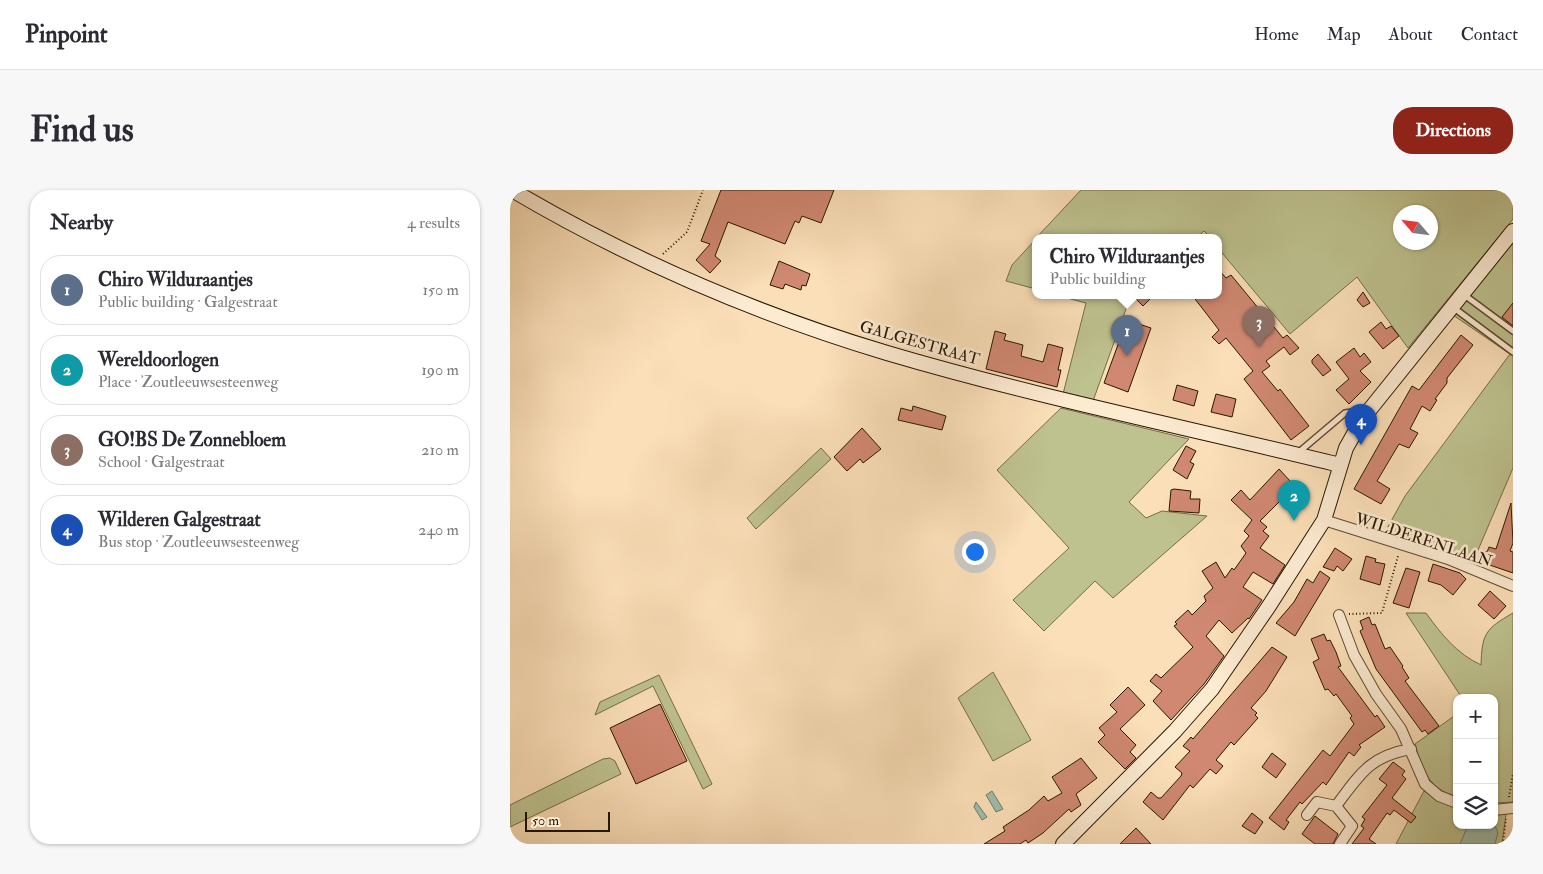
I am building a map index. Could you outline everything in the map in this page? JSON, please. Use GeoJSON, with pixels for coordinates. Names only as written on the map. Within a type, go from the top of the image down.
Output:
{"type":"FeatureCollection","features":[{"type":"Feature","properties":{"kind":"street","name":"GALGESTRAAT"},"geometry":{"type":"LineString","coordinates":[[512,190],[600,238],[780,317],[886,352],[1010,386],[1340,465]]}},
{"type":"Feature","properties":{"kind":"street"},"geometry":{"type":"LineString","coordinates":[[1063,844],[1175,731],[1212,689],[1269,606],[1324,520],[1340,465],[1352,435],[1362,418],[1513,231]]}},
{"type":"Feature","properties":{"kind":"street","name":"WILDERENLAAN"},"geometry":{"type":"LineString","coordinates":[[1324,520],[1448,559],[1513,586]]}},
{"type":"Feature","properties":{"kind":"street"},"geometry":{"type":"LineString","coordinates":[[1339,615],[1359,665],[1401,729],[1425,784],[1439,796],[1453,801]]}},
{"type":"Feature","properties":{"kind":"street"},"geometry":{"type":"LineString","coordinates":[[1336,806],[1353,784],[1377,759],[1396,751],[1411,749]]}},
{"type":"Feature","properties":{"kind":"street"},"geometry":{"type":"LineString","coordinates":[[1307,815],[1317,802],[1336,806],[1352,826],[1340,844]]}},
{"type":"Feature","properties":{"kind":"street"},"geometry":{"type":"LineString","coordinates":[[1498,810],[1513,808]]}},
{"type":"Feature","properties":{"kind":"lane"},"geometry":{"type":"LineString","coordinates":[[1462,293],[1513,331]]}},
{"type":"Feature","properties":{"kind":"lane"},"geometry":{"type":"LineString","coordinates":[[1452,306],[1513,352]]}},
{"type":"Feature","properties":{"kind":"lane"},"geometry":{"type":"LineString","coordinates":[[1297,454],[1345,413],[1352,412],[1362,418]]}},
{"type":"Feature","properties":{"kind":"path"},"geometry":{"type":"LineString","coordinates":[[656,264],[667,250],[687,232],[703,190]]}},
{"type":"Feature","properties":{"kind":"path"},"geometry":{"type":"LineString","coordinates":[[1339,615],[1382,613],[1401,545]]}},
{"type":"Feature","properties":{"kind":"green space"},"geometry":{"type":"Polygon","coordinates":[[[1081,190],[1513,190],[1513,219],[1408,348],[1357,277],[1290,334],[1222,253],[1222,234],[1207,234],[1204,231],[1200,234],[1040,234],[1081,190]]]}},
{"type":"Feature","properties":{"kind":"green space"},"geometry":{"type":"Polygon","coordinates":[[[1032,243],[1032,288],[1006,281],[1012,265],[1032,243]]]}},
{"type":"Feature","properties":{"kind":"green space"},"geometry":{"type":"Polygon","coordinates":[[[1513,243],[1513,468],[1473,562],[1385,532],[1405,496],[1510,354],[1453,315],[1513,243]]]}},
{"type":"Feature","properties":{"kind":"green space"},"geometry":{"type":"Polygon","coordinates":[[[1071,299],[1130,299],[1093,401],[1063,394],[1086,303],[1071,299]]]}},
{"type":"Feature","properties":{"kind":"green space"},"geometry":{"type":"Polygon","coordinates":[[[1061,408],[1189,439],[1129,502],[1146,518],[1162,511],[1207,516],[1113,598],[1095,581],[1044,631],[1013,600],[1069,548],[997,470],[1061,408]]]}},
{"type":"Feature","properties":{"kind":"green space"},"geometry":{"type":"Polygon","coordinates":[[[821,448],[831,459],[756,529],[747,518],[821,448]]]}},
{"type":"Feature","properties":{"kind":"green space"},"geometry":{"type":"Polygon","coordinates":[[[1406,613],[1426,613],[1450,643],[1464,655],[1481,665],[1482,646],[1487,633],[1496,624],[1513,613],[1513,802],[1498,803],[1498,694],[1459,694],[1406,613]]]}},
{"type":"Feature","properties":{"kind":"green space"},"geometry":{"type":"Polygon","coordinates":[[[993,672],[1031,740],[993,761],[958,698],[993,672]]]}},
{"type":"Feature","properties":{"kind":"green space"},"geometry":{"type":"Polygon","coordinates":[[[659,675],[712,784],[703,789],[653,686],[595,715],[600,702],[659,675]]]}},
{"type":"Feature","properties":{"kind":"green space"},"geometry":{"type":"Polygon","coordinates":[[[1453,717],[1453,795],[1439,789],[1428,777],[1420,761],[1415,744],[1453,717]]]}},
{"type":"Feature","properties":{"kind":"green space"},"geometry":{"type":"Polygon","coordinates":[[[610,758],[615,761],[621,774],[510,827],[510,805],[603,759],[610,758]]]}},
{"type":"Feature","properties":{"kind":"green space"},"geometry":{"type":"Polygon","coordinates":[[[1424,791],[1453,807],[1453,829],[1498,829],[1498,814],[1506,814],[1502,844],[1396,844],[1424,791]]]}},
{"type":"Feature","properties":{"kind":"shaded area"},"geometry":{"type":"Polygon","coordinates":[[[992,791],[1003,809],[996,812],[986,795],[992,791]]]}},
{"type":"Feature","properties":{"kind":"shaded area"},"geometry":{"type":"Polygon","coordinates":[[[976,802],[987,817],[982,820],[974,807],[976,802]]]}},
{"type":"Feature","properties":{"kind":"shaded area"},"geometry":{"type":"Polygon","coordinates":[[[1466,829],[1496,829],[1498,832],[1495,844],[1460,844],[1466,829]]]}},
{"type":"Feature","properties":{"kind":"building"},"geometry":{"type":"Polygon","coordinates":[[[721,190],[834,190],[821,223],[802,216],[799,223],[795,221],[785,244],[728,222],[715,256],[721,261],[710,273],[696,260],[710,244],[701,241],[721,190]]]}},
{"type":"Feature","properties":{"kind":"building"},"geometry":{"type":"Polygon","coordinates":[[[779,261],[810,274],[806,286],[802,285],[801,290],[785,284],[783,289],[770,285],[779,261]]]}},
{"type":"Feature","properties":{"kind":"building"},"geometry":{"type":"Polygon","coordinates":[[[1222,274],[1226,278],[1231,275],[1283,338],[1287,335],[1299,348],[1290,355],[1284,347],[1266,361],[1270,366],[1262,372],[1278,391],[1280,389],[1309,426],[1291,440],[1244,379],[1253,371],[1226,338],[1219,344],[1212,337],[1219,330],[1195,299],[1222,299],[1222,274]]]}},
{"type":"Feature","properties":{"kind":"building"},"geometry":{"type":"Polygon","coordinates":[[[1363,292],[1370,303],[1363,307],[1357,300],[1363,292]]]}},
{"type":"Feature","properties":{"kind":"building"},"geometry":{"type":"Polygon","coordinates":[[[1136,299],[1150,299],[1143,306],[1136,299]]]}},
{"type":"Feature","properties":{"kind":"building"},"geometry":{"type":"Polygon","coordinates":[[[1513,303],[1513,326],[1502,317],[1513,303]]]}},
{"type":"Feature","properties":{"kind":"building"},"geometry":{"type":"Polygon","coordinates":[[[1127,320],[1151,328],[1128,392],[1104,383],[1127,320]]]}},
{"type":"Feature","properties":{"kind":"building"},"geometry":{"type":"Polygon","coordinates":[[[1381,322],[1386,329],[1391,326],[1399,336],[1383,349],[1369,332],[1381,322]]]}},
{"type":"Feature","properties":{"kind":"building"},"geometry":{"type":"Polygon","coordinates":[[[995,331],[1006,334],[1004,340],[1023,345],[1021,356],[1043,362],[1048,344],[1063,348],[1058,370],[1061,370],[1057,387],[986,369],[995,331]]]}},
{"type":"Feature","properties":{"kind":"building"},"geometry":{"type":"Polygon","coordinates":[[[1461,335],[1473,345],[1447,378],[1447,383],[1435,399],[1437,400],[1430,411],[1422,406],[1410,429],[1418,433],[1409,448],[1399,444],[1377,481],[1390,489],[1381,504],[1354,489],[1412,386],[1419,390],[1461,335]]]}},
{"type":"Feature","properties":{"kind":"building"},"geometry":{"type":"Polygon","coordinates":[[[1354,348],[1360,357],[1364,353],[1371,362],[1360,371],[1371,382],[1349,404],[1336,390],[1349,379],[1336,362],[1354,348]]]}},
{"type":"Feature","properties":{"kind":"building"},"geometry":{"type":"Polygon","coordinates":[[[1318,354],[1331,370],[1323,376],[1312,363],[1312,360],[1318,354]]]}},
{"type":"Feature","properties":{"kind":"building"},"geometry":{"type":"Polygon","coordinates":[[[1177,385],[1198,391],[1194,406],[1173,400],[1177,385]]]}},
{"type":"Feature","properties":{"kind":"building"},"geometry":{"type":"Polygon","coordinates":[[[1216,394],[1236,399],[1232,417],[1211,412],[1216,394]]]}},
{"type":"Feature","properties":{"kind":"building"},"geometry":{"type":"Polygon","coordinates":[[[913,406],[946,416],[942,430],[898,420],[901,408],[912,411],[913,406]]]}},
{"type":"Feature","properties":{"kind":"building"},"geometry":{"type":"Polygon","coordinates":[[[862,428],[881,449],[863,463],[860,459],[847,471],[834,457],[862,428]]]}},
{"type":"Feature","properties":{"kind":"building"},"geometry":{"type":"Polygon","coordinates":[[[1186,446],[1196,451],[1190,462],[1194,464],[1187,479],[1173,470],[1186,446]]]}},
{"type":"Feature","properties":{"kind":"building"},"geometry":{"type":"Polygon","coordinates":[[[1279,469],[1291,482],[1280,492],[1285,496],[1260,521],[1267,527],[1263,531],[1269,536],[1260,548],[1285,565],[1273,584],[1253,572],[1243,587],[1262,600],[1249,619],[1232,633],[1219,620],[1206,636],[1224,656],[1204,684],[1171,720],[1153,701],[1162,691],[1150,681],[1156,674],[1161,678],[1193,647],[1174,626],[1177,624],[1175,622],[1188,610],[1192,615],[1206,601],[1204,596],[1213,588],[1202,571],[1216,562],[1225,578],[1232,568],[1234,570],[1246,553],[1241,546],[1249,536],[1244,531],[1252,520],[1231,500],[1241,490],[1250,500],[1279,469]]]}},
{"type":"Feature","properties":{"kind":"building"},"geometry":{"type":"Polygon","coordinates":[[[1171,490],[1191,491],[1190,499],[1200,499],[1199,513],[1169,511],[1171,490]]]}},
{"type":"Feature","properties":{"kind":"building"},"geometry":{"type":"Polygon","coordinates":[[[1511,503],[1513,543],[1510,551],[1513,552],[1513,573],[1478,561],[1482,551],[1487,552],[1489,547],[1496,549],[1511,503]]]}},
{"type":"Feature","properties":{"kind":"building"},"geometry":{"type":"Polygon","coordinates":[[[1335,548],[1352,559],[1343,571],[1337,566],[1334,571],[1323,567],[1335,548]]]}},
{"type":"Feature","properties":{"kind":"building"},"geometry":{"type":"Polygon","coordinates":[[[1366,556],[1376,559],[1375,562],[1385,564],[1380,585],[1360,579],[1366,556]]]}},
{"type":"Feature","properties":{"kind":"building"},"geometry":{"type":"Polygon","coordinates":[[[1433,564],[1460,573],[1466,579],[1453,595],[1441,585],[1428,581],[1433,564]]]}},
{"type":"Feature","properties":{"kind":"building"},"geometry":{"type":"Polygon","coordinates":[[[1406,568],[1420,572],[1409,608],[1393,603],[1406,568]]]}},
{"type":"Feature","properties":{"kind":"building"},"geometry":{"type":"Polygon","coordinates":[[[1320,571],[1330,578],[1295,636],[1276,623],[1294,602],[1307,579],[1313,583],[1320,571]]]}},
{"type":"Feature","properties":{"kind":"building"},"geometry":{"type":"Polygon","coordinates":[[[1490,591],[1506,606],[1494,619],[1478,605],[1490,591]]]}},
{"type":"Feature","properties":{"kind":"building"},"geometry":{"type":"Polygon","coordinates":[[[1369,617],[1372,625],[1375,624],[1385,649],[1390,647],[1403,666],[1409,678],[1405,681],[1439,726],[1428,734],[1425,730],[1422,732],[1376,669],[1360,631],[1363,629],[1360,621],[1369,617]]]}},
{"type":"Feature","properties":{"kind":"building"},"geometry":{"type":"Polygon","coordinates":[[[1324,634],[1327,641],[1330,640],[1336,652],[1341,666],[1338,667],[1375,717],[1377,715],[1385,727],[1359,745],[1361,747],[1354,756],[1349,752],[1326,785],[1323,782],[1302,804],[1300,802],[1286,820],[1289,822],[1284,830],[1269,818],[1323,750],[1330,756],[1354,724],[1350,718],[1352,716],[1336,694],[1334,696],[1328,689],[1325,690],[1313,662],[1319,659],[1311,639],[1324,634]]]}},
{"type":"Feature","properties":{"kind":"building"},"geometry":{"type":"Polygon","coordinates":[[[1272,647],[1287,657],[1266,691],[1251,708],[1257,713],[1255,715],[1258,718],[1234,745],[1231,742],[1216,760],[1223,766],[1216,774],[1210,769],[1193,788],[1190,785],[1163,820],[1143,802],[1151,792],[1158,798],[1161,798],[1181,776],[1182,773],[1175,767],[1190,751],[1183,746],[1191,737],[1193,739],[1272,647]]]}},
{"type":"Feature","properties":{"kind":"building"},"geometry":{"type":"Polygon","coordinates":[[[1128,687],[1145,705],[1120,729],[1136,745],[1130,752],[1136,758],[1125,769],[1098,742],[1105,735],[1099,728],[1117,712],[1110,705],[1128,687]]]}},
{"type":"Feature","properties":{"kind":"building"},"geometry":{"type":"Polygon","coordinates":[[[660,704],[687,761],[636,784],[610,728],[660,704]]]}},
{"type":"Feature","properties":{"kind":"building"},"geometry":{"type":"Polygon","coordinates":[[[1272,753],[1286,764],[1276,778],[1262,767],[1272,753]]]}},
{"type":"Feature","properties":{"kind":"building"},"geometry":{"type":"Polygon","coordinates":[[[1081,758],[1097,778],[1076,794],[1081,805],[1071,812],[1069,809],[1043,833],[1028,843],[1026,840],[1020,844],[984,844],[1005,831],[1003,827],[1029,810],[1044,796],[1048,801],[1062,793],[1052,777],[1081,758]]]}},
{"type":"Feature","properties":{"kind":"building"},"geometry":{"type":"Polygon","coordinates":[[[1393,762],[1405,771],[1402,775],[1406,779],[1392,798],[1416,817],[1411,823],[1394,810],[1390,815],[1387,813],[1369,839],[1376,844],[1352,844],[1364,828],[1361,826],[1365,819],[1362,817],[1387,785],[1379,779],[1393,762]]]}},
{"type":"Feature","properties":{"kind":"building"},"geometry":{"type":"Polygon","coordinates":[[[1252,813],[1263,822],[1255,834],[1242,826],[1252,813]]]}},
{"type":"Feature","properties":{"kind":"building"},"geometry":{"type":"Polygon","coordinates":[[[1315,816],[1338,834],[1333,844],[1315,844],[1302,834],[1315,816]]]}},
{"type":"Feature","properties":{"kind":"building"},"geometry":{"type":"Polygon","coordinates":[[[1136,828],[1151,844],[1120,844],[1136,828]]]}},
{"type":"Feature","properties":{"kind":"place","name":"GO!BS De Zonnebloem"},"geometry":{"type":"Point","coordinates":[1259,347]}},
{"type":"Feature","properties":{"kind":"place","name":"Chiro Wilduraantjes"},"geometry":{"type":"Point","coordinates":[1127,356]}},
{"type":"Feature","properties":{"kind":"place","name":"Wilderen Galgestraat"},"geometry":{"type":"Point","coordinates":[1361,445]}},
{"type":"Feature","properties":{"kind":"place","name":"Wereldoorlogen"},"geometry":{"type":"Point","coordinates":[1294,521]}}]}
